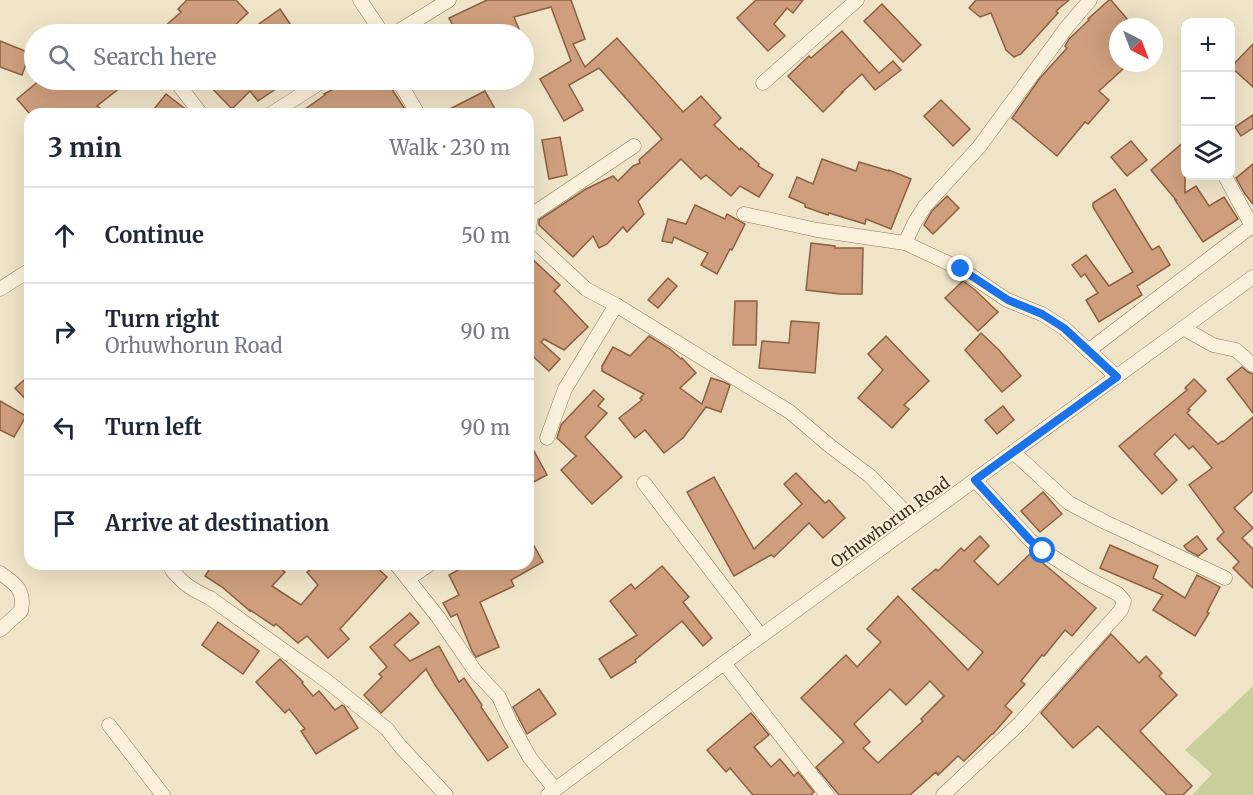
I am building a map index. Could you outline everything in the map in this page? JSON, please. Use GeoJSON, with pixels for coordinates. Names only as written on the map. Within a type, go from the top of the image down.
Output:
{"type":"FeatureCollection","features":[{"type":"Feature","properties":{"kind":"street"},"geometry":{"type":"LineString","coordinates":[[360,0],[376,24]]}},
{"type":"Feature","properties":{"kind":"street"},"geometry":{"type":"LineString","coordinates":[[410,24],[449,0]]}},
{"type":"Feature","properties":{"kind":"street"},"geometry":{"type":"LineString","coordinates":[[763,83],[856,0]]}},
{"type":"Feature","properties":{"kind":"street"},"geometry":{"type":"LineString","coordinates":[[905,243],[925,206],[979,147],[1060,36],[1090,0]]}},
{"type":"Feature","properties":{"kind":"street"},"geometry":{"type":"LineString","coordinates":[[183,90],[196,108]]}},
{"type":"Feature","properties":{"kind":"street"},"geometry":{"type":"LineString","coordinates":[[280,108],[308,90]]}},
{"type":"Feature","properties":{"kind":"street"},"geometry":{"type":"LineString","coordinates":[[404,90],[414,108]]}},
{"type":"Feature","properties":{"kind":"street"},"geometry":{"type":"LineString","coordinates":[[534,213],[634,146]]}},
{"type":"Feature","properties":{"kind":"street"},"geometry":{"type":"LineString","coordinates":[[1088,351],[1252,227],[1227,180]]}},
{"type":"Feature","properties":{"kind":"street"},"geometry":{"type":"LineString","coordinates":[[744,214],[817,230],[905,243],[961,269],[1008,300],[1042,314],[1064,328],[1117,377]]}},
{"type":"Feature","properties":{"kind":"street"},"geometry":{"type":"LineString","coordinates":[[534,241],[586,289],[790,412],[870,476],[916,523]]}},
{"type":"Feature","properties":{"kind":"street"},"geometry":{"type":"LineString","coordinates":[[0,289],[24,274]]}},
{"type":"Feature","properties":{"kind":"street","name":"Orhuwhorun Road"},"geometry":{"type":"LineString","coordinates":[[552,792],[724,663],[1253,277]]}},
{"type":"Feature","properties":{"kind":"street"},"geometry":{"type":"LineString","coordinates":[[547,438],[566,389],[616,305]]}},
{"type":"Feature","properties":{"kind":"street"},"geometry":{"type":"LineString","coordinates":[[1183,328],[1213,345],[1236,350],[1253,365]]}},
{"type":"Feature","properties":{"kind":"street"},"geometry":{"type":"LineString","coordinates":[[1013,453],[1069,503],[1225,578]]}},
{"type":"Feature","properties":{"kind":"street"},"geometry":{"type":"LineString","coordinates":[[943,795],[1020,723],[1122,610],[1124,601],[1118,594],[1043,551],[975,480]]}},
{"type":"Feature","properties":{"kind":"street"},"geometry":{"type":"LineString","coordinates":[[644,483],[761,636]]}},
{"type":"Feature","properties":{"kind":"street"},"geometry":{"type":"LineString","coordinates":[[172,570],[189,588],[210,598],[328,682],[387,729],[446,795]]}},
{"type":"Feature","properties":{"kind":"street"},"geometry":{"type":"LineString","coordinates":[[401,570],[476,671],[499,697],[511,724],[552,792]]}},
{"type":"Feature","properties":{"kind":"street"},"geometry":{"type":"LineString","coordinates":[[408,579],[421,570]]}},
{"type":"Feature","properties":{"kind":"street"},"geometry":{"type":"LineString","coordinates":[[0,573],[12,581],[20,590],[22,597],[21,610],[0,630]]}},
{"type":"Feature","properties":{"kind":"street"},"geometry":{"type":"LineString","coordinates":[[724,663],[827,795]]}},
{"type":"Feature","properties":{"kind":"street"},"geometry":{"type":"LineString","coordinates":[[109,725],[163,795]]}},
{"type":"Feature","properties":{"kind":"green space"},"geometry":{"type":"Polygon","coordinates":[[[1253,686],[1253,795],[1192,795],[1212,774],[1185,750],[1253,686]]]}},
{"type":"Feature","properties":{"kind":"building"},"geometry":{"type":"Polygon","coordinates":[[[187,0],[236,0],[248,13],[236,24],[167,24],[181,12],[178,9],[187,0]]]}},
{"type":"Feature","properties":{"kind":"building"},"geometry":{"type":"Polygon","coordinates":[[[487,0],[571,0],[585,39],[573,44],[585,67],[617,38],[683,112],[701,96],[721,118],[714,125],[740,150],[741,148],[759,164],[758,166],[773,175],[759,197],[740,186],[731,196],[706,175],[701,179],[681,159],[638,201],[644,214],[627,232],[623,227],[607,244],[599,248],[593,236],[573,257],[539,225],[539,220],[586,189],[613,176],[618,181],[633,166],[640,163],[639,160],[662,139],[599,68],[569,85],[583,110],[564,121],[540,79],[571,61],[551,7],[514,17],[517,24],[452,24],[449,18],[487,0]]]}},
{"type":"Feature","properties":{"kind":"building"},"geometry":{"type":"Polygon","coordinates":[[[756,0],[803,0],[793,13],[787,8],[774,24],[785,36],[768,51],[737,18],[756,0]]]}},
{"type":"Feature","properties":{"kind":"building"},"geometry":{"type":"Polygon","coordinates":[[[976,0],[1069,0],[1056,11],[1058,13],[1021,54],[1014,57],[1006,50],[991,13],[980,17],[969,8],[976,0]]]}},
{"type":"Feature","properties":{"kind":"building"},"geometry":{"type":"Polygon","coordinates":[[[1109,0],[1126,18],[1109,18],[1109,72],[1120,72],[1099,91],[1109,100],[1088,124],[1085,122],[1057,156],[1012,118],[1040,78],[1067,48],[1065,46],[1069,39],[1109,0]]]}},
{"type":"Feature","properties":{"kind":"building"},"geometry":{"type":"Polygon","coordinates":[[[882,4],[921,45],[903,62],[864,21],[882,4]]]}},
{"type":"Feature","properties":{"kind":"building"},"geometry":{"type":"Polygon","coordinates":[[[280,9],[290,24],[259,24],[280,9]]]}},
{"type":"Feature","properties":{"kind":"building"},"geometry":{"type":"Polygon","coordinates":[[[842,31],[879,73],[893,61],[901,70],[875,90],[862,74],[823,112],[788,76],[809,56],[811,58],[842,31]]]}},
{"type":"Feature","properties":{"kind":"building"},"geometry":{"type":"Polygon","coordinates":[[[0,41],[24,51],[22,75],[0,67],[0,41]]]}},
{"type":"Feature","properties":{"kind":"building"},"geometry":{"type":"Polygon","coordinates":[[[1253,44],[1253,87],[1235,71],[1235,63],[1253,44]]]}},
{"type":"Feature","properties":{"kind":"building"},"geometry":{"type":"Polygon","coordinates":[[[28,90],[117,90],[97,106],[100,108],[25,108],[17,99],[28,90]]]}},
{"type":"Feature","properties":{"kind":"building"},"geometry":{"type":"Polygon","coordinates":[[[214,90],[274,90],[258,101],[250,91],[231,108],[214,90]]]}},
{"type":"Feature","properties":{"kind":"building"},"geometry":{"type":"Polygon","coordinates":[[[332,90],[392,90],[404,108],[307,108],[332,90]]]}},
{"type":"Feature","properties":{"kind":"building"},"geometry":{"type":"Polygon","coordinates":[[[485,91],[494,108],[452,108],[485,91]]]}},
{"type":"Feature","properties":{"kind":"building"},"geometry":{"type":"Polygon","coordinates":[[[166,94],[184,108],[155,108],[166,94]]]}},
{"type":"Feature","properties":{"kind":"building"},"geometry":{"type":"Polygon","coordinates":[[[941,100],[970,129],[953,146],[924,116],[941,100]]]}},
{"type":"Feature","properties":{"kind":"building"},"geometry":{"type":"Polygon","coordinates":[[[1253,115],[1253,128],[1241,136],[1235,127],[1253,115]]]}},
{"type":"Feature","properties":{"kind":"building"},"geometry":{"type":"Polygon","coordinates":[[[560,137],[567,175],[549,179],[542,140],[560,137]]]}},
{"type":"Feature","properties":{"kind":"building"},"geometry":{"type":"Polygon","coordinates":[[[1131,141],[1147,160],[1127,176],[1111,157],[1131,141]]]}},
{"type":"Feature","properties":{"kind":"building"},"geometry":{"type":"Polygon","coordinates":[[[1181,144],[1181,180],[1185,180],[1185,193],[1196,186],[1209,206],[1224,197],[1238,219],[1203,242],[1176,200],[1151,170],[1181,144]]]}},
{"type":"Feature","properties":{"kind":"building"},"geometry":{"type":"Polygon","coordinates":[[[822,159],[856,171],[859,162],[911,179],[891,229],[866,219],[865,224],[829,213],[828,215],[805,207],[805,204],[789,197],[797,177],[813,184],[822,159]]]}},
{"type":"Feature","properties":{"kind":"building"},"geometry":{"type":"Polygon","coordinates":[[[1253,164],[1253,204],[1236,178],[1253,164]]]}},
{"type":"Feature","properties":{"kind":"building"},"geometry":{"type":"Polygon","coordinates":[[[1115,189],[1152,250],[1159,246],[1170,265],[1137,286],[1142,295],[1099,322],[1086,300],[1098,293],[1085,274],[1081,277],[1072,265],[1086,255],[1109,286],[1133,272],[1093,207],[1093,203],[1115,189]]]}},
{"type":"Feature","properties":{"kind":"building"},"geometry":{"type":"Polygon","coordinates":[[[947,196],[959,208],[933,234],[924,225],[932,211],[947,196]]]}},
{"type":"Feature","properties":{"kind":"building"},"geometry":{"type":"Polygon","coordinates":[[[695,205],[725,219],[727,214],[745,224],[717,274],[701,265],[708,253],[674,237],[672,243],[662,241],[668,219],[686,224],[695,205]]]}},
{"type":"Feature","properties":{"kind":"building"},"geometry":{"type":"Polygon","coordinates":[[[811,243],[835,246],[835,248],[863,248],[862,294],[806,290],[811,243]]]}},
{"type":"Feature","properties":{"kind":"building"},"geometry":{"type":"Polygon","coordinates":[[[534,261],[560,285],[554,291],[588,327],[564,350],[544,339],[541,342],[560,359],[549,371],[534,357],[534,261]]]}},
{"type":"Feature","properties":{"kind":"building"},"geometry":{"type":"Polygon","coordinates":[[[668,278],[677,286],[658,308],[648,300],[668,278]]]}},
{"type":"Feature","properties":{"kind":"building"},"geometry":{"type":"Polygon","coordinates":[[[963,281],[998,312],[978,331],[945,298],[963,281]]]}},
{"type":"Feature","properties":{"kind":"building"},"geometry":{"type":"Polygon","coordinates":[[[735,301],[757,301],[756,345],[733,345],[735,301]]]}},
{"type":"Feature","properties":{"kind":"building"},"geometry":{"type":"Polygon","coordinates":[[[791,321],[819,323],[815,373],[759,368],[762,341],[789,343],[791,321]]]}},
{"type":"Feature","properties":{"kind":"building"},"geometry":{"type":"Polygon","coordinates":[[[981,333],[1021,376],[1002,392],[965,350],[981,333]]]}},
{"type":"Feature","properties":{"kind":"building"},"geometry":{"type":"Polygon","coordinates":[[[649,336],[682,358],[696,373],[680,388],[702,404],[711,378],[730,385],[721,412],[706,407],[683,438],[664,453],[645,430],[635,438],[619,418],[642,400],[640,398],[644,394],[602,371],[602,366],[613,347],[630,356],[649,336]]]}},
{"type":"Feature","properties":{"kind":"building"},"geometry":{"type":"Polygon","coordinates":[[[886,336],[929,381],[904,405],[909,409],[892,428],[858,398],[883,370],[868,354],[886,336]]]}},
{"type":"Feature","properties":{"kind":"building"},"geometry":{"type":"Polygon","coordinates":[[[1242,367],[1253,374],[1253,413],[1227,379],[1242,367]]]}},
{"type":"Feature","properties":{"kind":"building"},"geometry":{"type":"Polygon","coordinates":[[[1194,379],[1206,391],[1188,409],[1190,410],[1187,413],[1218,444],[1253,417],[1253,491],[1234,508],[1253,528],[1242,538],[1253,549],[1253,588],[1233,568],[1239,562],[1217,539],[1224,532],[1189,485],[1212,468],[1193,446],[1189,449],[1175,434],[1154,454],[1177,480],[1162,494],[1119,446],[1187,390],[1185,388],[1194,379]]]}},
{"type":"Feature","properties":{"kind":"building"},"geometry":{"type":"Polygon","coordinates":[[[24,380],[24,398],[15,388],[24,380]]]}},
{"type":"Feature","properties":{"kind":"building"},"geometry":{"type":"Polygon","coordinates":[[[594,390],[604,399],[598,406],[607,413],[585,437],[622,477],[592,504],[561,470],[576,456],[557,438],[561,425],[594,390]]]}},
{"type":"Feature","properties":{"kind":"building"},"geometry":{"type":"Polygon","coordinates":[[[0,401],[24,415],[24,420],[14,437],[0,430],[0,401]]]}},
{"type":"Feature","properties":{"kind":"building"},"geometry":{"type":"Polygon","coordinates":[[[1003,406],[1014,420],[997,434],[985,420],[1003,406]]]}},
{"type":"Feature","properties":{"kind":"building"},"geometry":{"type":"Polygon","coordinates":[[[534,451],[547,475],[534,482],[534,451]]]}},
{"type":"Feature","properties":{"kind":"building"},"geometry":{"type":"Polygon","coordinates":[[[796,473],[825,503],[829,500],[845,518],[823,538],[809,523],[774,557],[771,555],[734,576],[687,492],[714,477],[754,549],[802,504],[784,484],[796,473]]]}},
{"type":"Feature","properties":{"kind":"building"},"geometry":{"type":"Polygon","coordinates":[[[1043,492],[1062,514],[1040,532],[1021,511],[1043,492]]]}},
{"type":"Feature","properties":{"kind":"building"},"geometry":{"type":"Polygon","coordinates":[[[980,536],[989,546],[974,561],[998,585],[1031,553],[1096,608],[1072,636],[1065,630],[1044,656],[1042,655],[1021,681],[1025,684],[1005,706],[1012,712],[993,734],[964,761],[958,756],[938,775],[936,772],[910,795],[839,795],[816,767],[844,742],[801,698],[846,655],[857,667],[881,642],[867,629],[898,596],[968,670],[983,652],[912,589],[936,569],[938,571],[961,548],[964,551],[980,536]],[[930,681],[906,705],[890,689],[854,724],[870,742],[863,748],[878,763],[923,721],[921,719],[944,696],[930,681]]]}},
{"type":"Feature","properties":{"kind":"building"},"geometry":{"type":"Polygon","coordinates":[[[1197,536],[1207,549],[1198,556],[1184,546],[1197,536]]]}},
{"type":"Feature","properties":{"kind":"building"},"geometry":{"type":"Polygon","coordinates":[[[1110,545],[1158,566],[1153,578],[1185,598],[1197,575],[1220,587],[1207,612],[1209,613],[1195,636],[1153,610],[1163,595],[1100,568],[1110,545]]]}},
{"type":"Feature","properties":{"kind":"building"},"geometry":{"type":"Polygon","coordinates":[[[534,546],[543,562],[534,567],[534,546]]]}},
{"type":"Feature","properties":{"kind":"building"},"geometry":{"type":"Polygon","coordinates":[[[662,566],[689,597],[683,602],[712,638],[703,646],[682,621],[635,660],[636,662],[611,678],[599,659],[637,635],[610,601],[631,584],[635,589],[662,566]]]}},
{"type":"Feature","properties":{"kind":"building"},"geometry":{"type":"Polygon","coordinates":[[[209,570],[283,570],[285,572],[272,586],[301,605],[318,585],[307,572],[310,570],[379,570],[387,577],[340,629],[349,639],[328,658],[307,636],[298,643],[276,624],[274,626],[250,611],[205,576],[209,570]]]}},
{"type":"Feature","properties":{"kind":"building"},"geometry":{"type":"Polygon","coordinates":[[[458,570],[529,570],[511,580],[514,586],[480,602],[499,647],[476,657],[457,614],[451,617],[443,603],[459,595],[449,575],[458,570]]]}},
{"type":"Feature","properties":{"kind":"building"},"geometry":{"type":"Polygon","coordinates":[[[410,613],[419,623],[394,645],[410,661],[439,646],[459,682],[464,678],[508,747],[488,761],[426,669],[381,713],[364,695],[382,677],[379,674],[387,667],[370,647],[410,613]]]}},
{"type":"Feature","properties":{"kind":"building"},"geometry":{"type":"Polygon","coordinates":[[[218,622],[259,651],[243,674],[202,645],[218,622]]]}},
{"type":"Feature","properties":{"kind":"building"},"geometry":{"type":"Polygon","coordinates":[[[1111,634],[1139,663],[1146,656],[1162,673],[1159,676],[1177,695],[1140,731],[1192,786],[1183,795],[1167,795],[1098,726],[1073,748],[1041,713],[1111,634]]]}},
{"type":"Feature","properties":{"kind":"building"},"geometry":{"type":"Polygon","coordinates":[[[280,659],[303,682],[313,696],[319,691],[335,710],[344,706],[358,728],[316,754],[301,731],[305,729],[289,709],[285,713],[256,682],[280,659]]]}},
{"type":"Feature","properties":{"kind":"building"},"geometry":{"type":"Polygon","coordinates":[[[539,689],[556,714],[527,734],[513,707],[539,689]]]}},
{"type":"Feature","properties":{"kind":"building"},"geometry":{"type":"Polygon","coordinates":[[[751,713],[769,735],[754,747],[771,767],[780,759],[794,776],[798,772],[814,792],[811,795],[753,795],[730,768],[726,772],[707,750],[751,713]]]}},
{"type":"Feature","properties":{"kind":"route"},"geometry":{"type":"LineString","coordinates":[[961,269],[1008,300],[1042,314],[1064,328],[1117,377],[975,480],[1043,551]]}}]}
